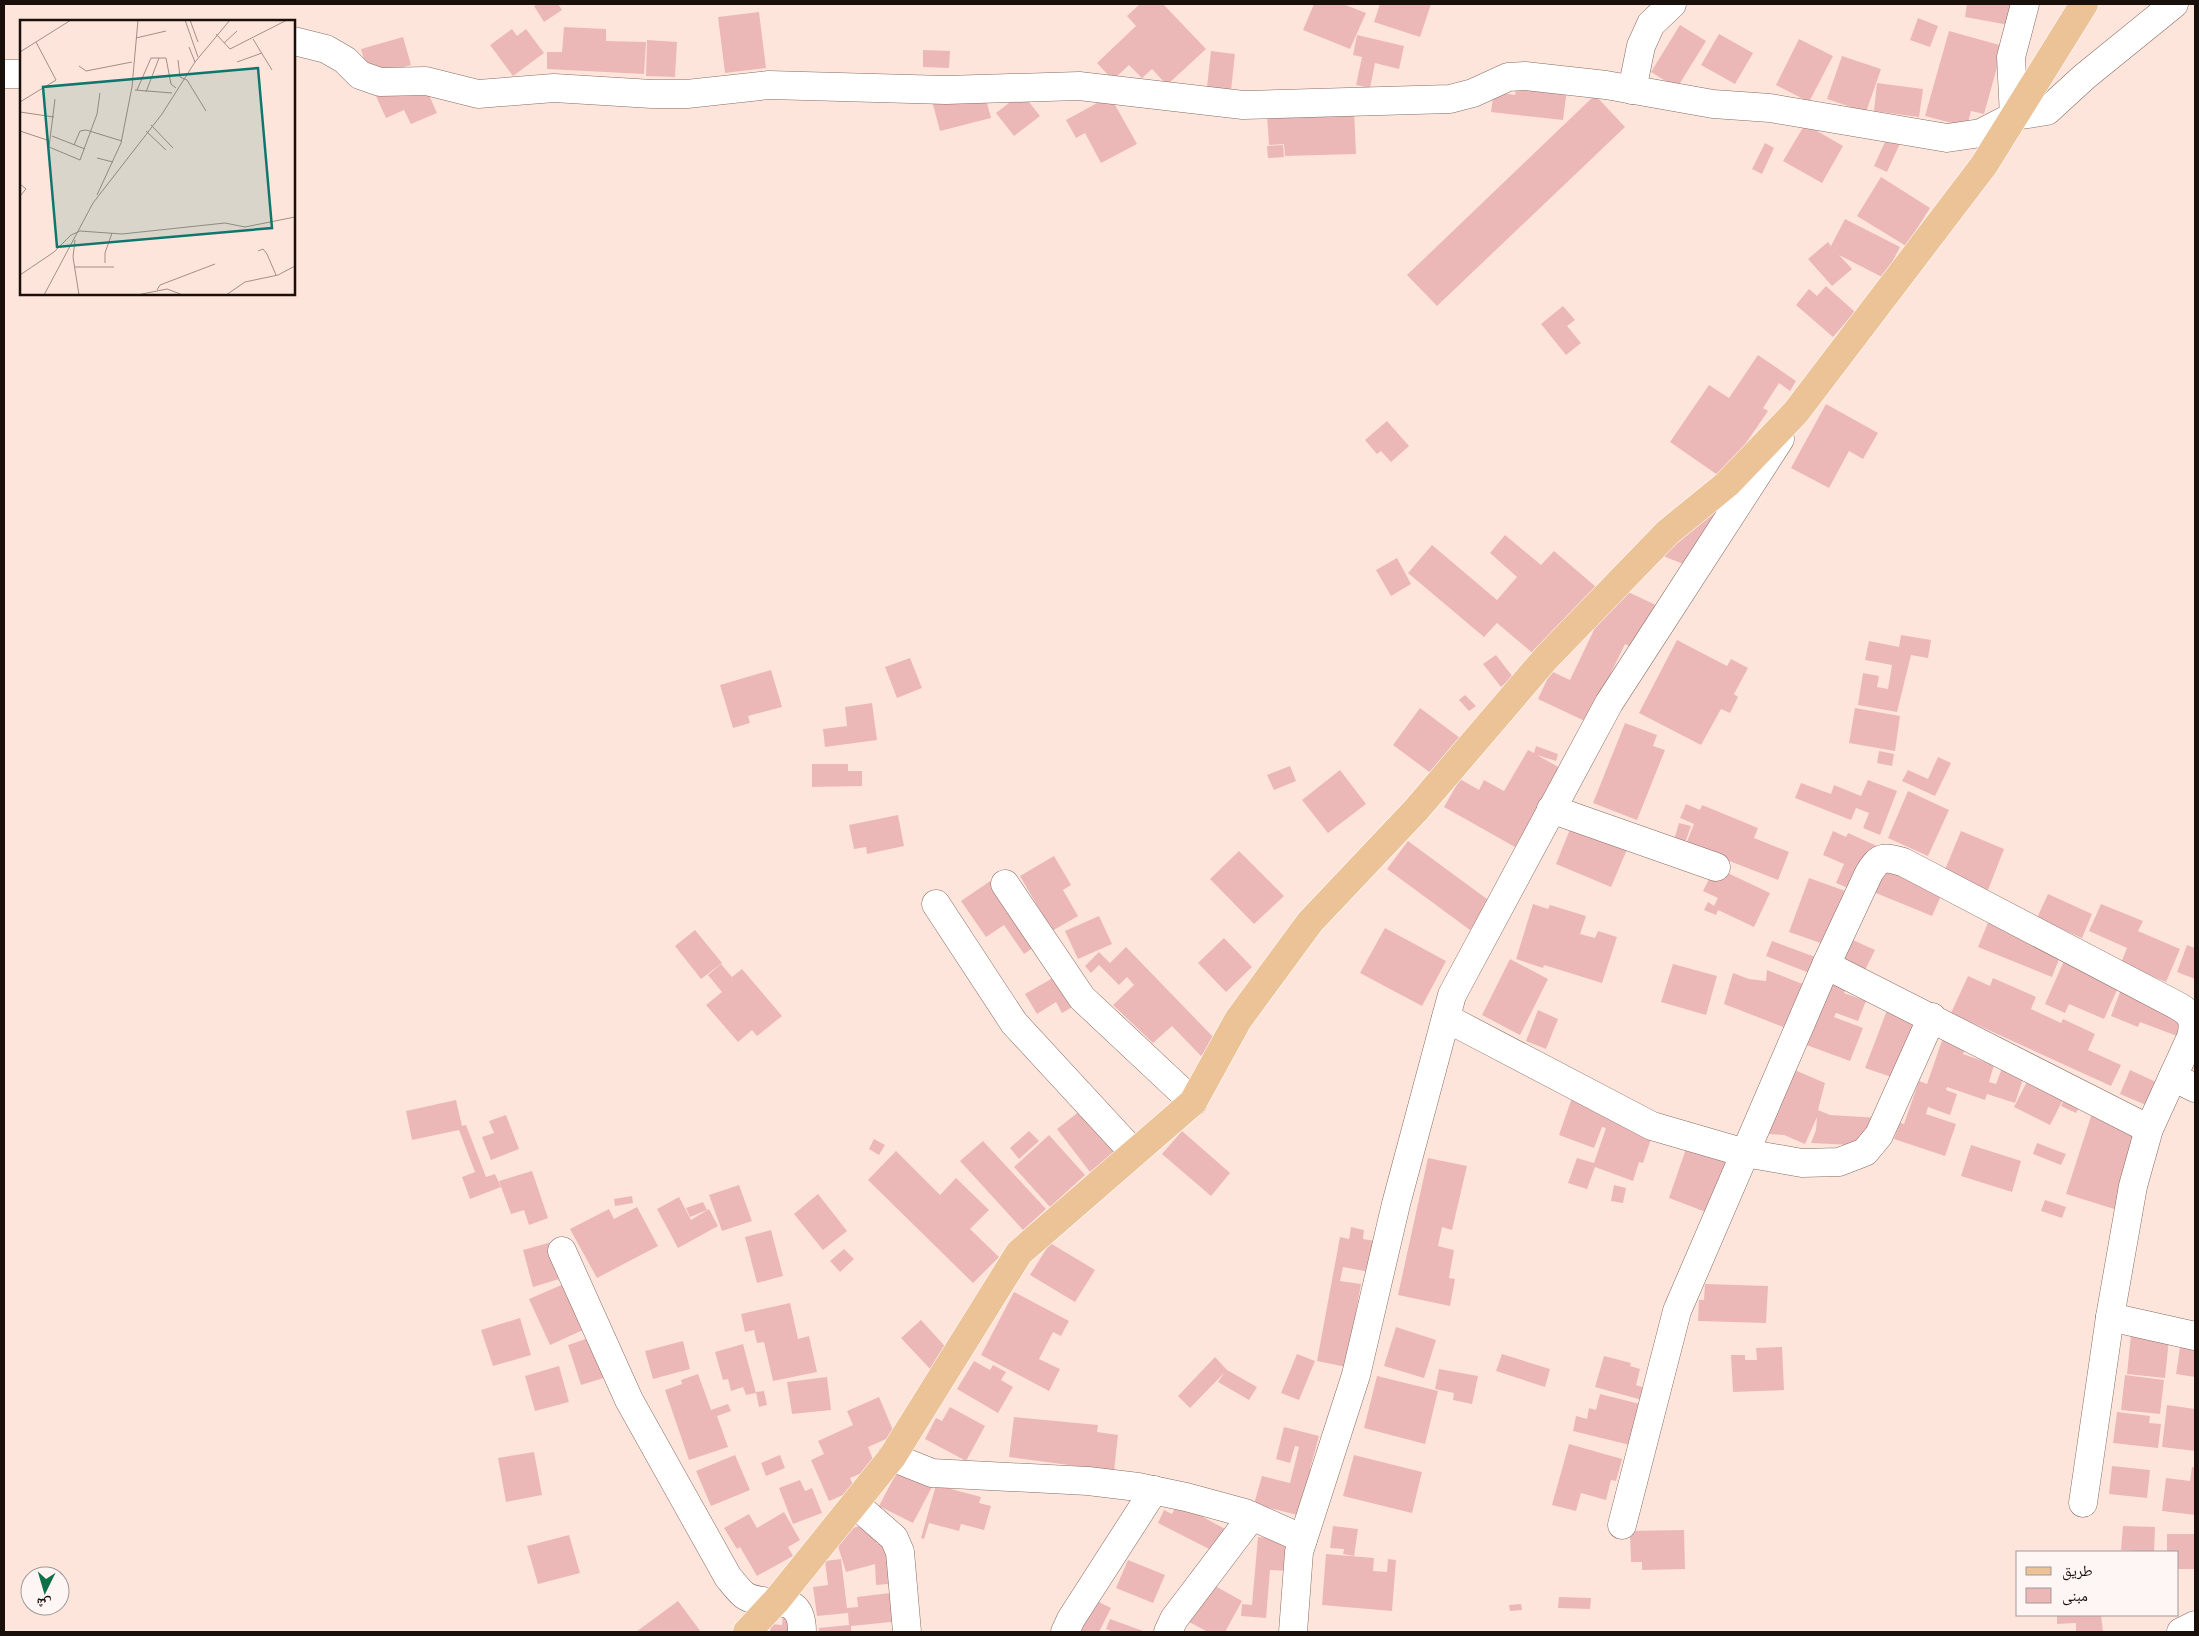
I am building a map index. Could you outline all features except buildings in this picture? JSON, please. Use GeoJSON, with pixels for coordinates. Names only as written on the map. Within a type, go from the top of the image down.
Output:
{"type":"FeatureCollection","features":[{"type":"Feature","properties":{"kind":"main road"},"geometry":{"type":"LineString","coordinates":[[748,1632],[776,1601],[892,1457],[1019,1253],[1193,1102],[1238,1020],[1310,922],[1416,810],[1546,658],[1668,532],[1727,484],[1796,412],[1984,165],[2084,4]]}},
{"type":"Feature","properties":{"kind":"street"},"geometry":{"type":"LineString","coordinates":[[1632,90],[1641,46],[1651,24],[1672,4]]}},
{"type":"Feature","properties":{"kind":"street"},"geometry":{"type":"LineString","coordinates":[[2014,116],[2012,57],[2025,4]]}},
{"type":"Feature","properties":{"kind":"street"},"geometry":{"type":"LineString","coordinates":[[295,41],[326,49],[345,60],[360,75],[380,82],[426,81],[478,94],[554,88],[652,94],[687,94],[768,85],[946,90],[1079,86],[1243,105],[1450,99],[1472,93],[1508,78],[1525,76],[1632,90],[1713,104],[1770,108],[1946,138],[1981,133],[2014,116],[2047,111],[2084,77],[2174,4]]}},
{"type":"Feature","properties":{"kind":"street"},"geometry":{"type":"LineString","coordinates":[[4,74],[20,74]]}},
{"type":"Feature","properties":{"kind":"street"},"geometry":{"type":"LineString","coordinates":[[1293,1632],[1299,1552],[1356,1375],[1396,1204],[1452,995],[1609,703],[1666,618],[1796,412]]}},
{"type":"Feature","properties":{"kind":"street"},"geometry":{"type":"LineString","coordinates":[[1551,809],[1716,867]]}},
{"type":"Feature","properties":{"kind":"street"},"geometry":{"type":"LineString","coordinates":[[1622,1525],[1677,1311],[1826,965],[1876,861],[1886,857],[1904,862],[2189,1013],[2194,1022],[2184,1083],[2149,1129],[2133,1186],[2110,1317],[2083,1504]]}},
{"type":"Feature","properties":{"kind":"street"},"geometry":{"type":"LineString","coordinates":[[1006,884],[1082,998],[1193,1102]]}},
{"type":"Feature","properties":{"kind":"street"},"geometry":{"type":"LineString","coordinates":[[936,904],[1014,1023],[1134,1153]]}},
{"type":"Feature","properties":{"kind":"street"},"geometry":{"type":"LineString","coordinates":[[1826,965],[1932,1017],[2149,1129]]}},
{"type":"Feature","properties":{"kind":"street"},"geometry":{"type":"LineString","coordinates":[[1446,1018],[1652,1126],[1745,1153],[1802,1163],[1839,1162],[1865,1152],[1879,1135],[1932,1017]]}},
{"type":"Feature","properties":{"kind":"street"},"geometry":{"type":"LineString","coordinates":[[562,1250],[629,1400],[728,1576],[744,1595],[755,1600],[776,1601],[793,1606],[799,1612],[802,1632]]}},
{"type":"Feature","properties":{"kind":"street"},"geometry":{"type":"LineString","coordinates":[[2110,1317],[2195,1336]]}},
{"type":"Feature","properties":{"kind":"street"},"geometry":{"type":"LineString","coordinates":[[892,1457],[932,1474],[1088,1481],[1154,1490],[1252,1516],[1303,1539]]}},
{"type":"Feature","properties":{"kind":"street"},"geometry":{"type":"LineString","coordinates":[[1065,1632],[1071,1619],[1154,1490]]}},
{"type":"Feature","properties":{"kind":"street"},"geometry":{"type":"LineString","coordinates":[[855,1504],[894,1538],[900,1552],[907,1632]]}},
{"type":"Feature","properties":{"kind":"street"},"geometry":{"type":"LineString","coordinates":[[1168,1632],[1174,1619],[1252,1516]]}},
{"type":"Feature","properties":{"kind":"street"},"geometry":{"type":"LineString","coordinates":[[2180,1632],[2195,1625]]}}]}
